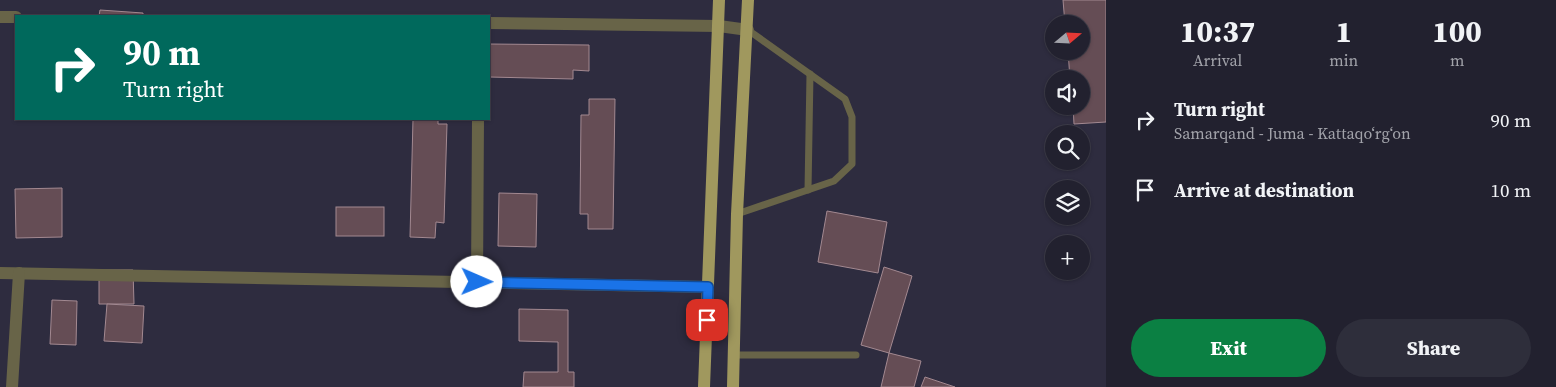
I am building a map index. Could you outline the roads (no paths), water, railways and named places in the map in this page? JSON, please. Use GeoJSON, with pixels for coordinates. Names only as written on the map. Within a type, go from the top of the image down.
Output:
{"type":"FeatureCollection","features":[{"type":"Feature","properties":{"kind":"main road"},"geometry":{"type":"LineString","coordinates":[[704,387],[719,0]]}},
{"type":"Feature","properties":{"kind":"main road"},"geometry":{"type":"LineString","coordinates":[[733,387],[737,214],[748,30],[748,0]]}},
{"type":"Feature","properties":{"kind":"street"},"geometry":{"type":"LineString","coordinates":[[0,17],[15,17]]}},
{"type":"Feature","properties":{"kind":"street"},"geometry":{"type":"LineString","coordinates":[[490,23],[719,26],[748,30]]}},
{"type":"Feature","properties":{"kind":"street"},"geometry":{"type":"LineString","coordinates":[[477,282],[478,120]]}},
{"type":"Feature","properties":{"kind":"street"},"geometry":{"type":"LineString","coordinates":[[0,273],[708,287]]}},
{"type":"Feature","properties":{"kind":"street"},"geometry":{"type":"LineString","coordinates":[[12,387],[19,273]]}},
{"type":"Feature","properties":{"kind":"lane"},"geometry":{"type":"LineString","coordinates":[[737,214],[834,181],[852,164],[852,118],[845,99],[748,30]]}},
{"type":"Feature","properties":{"kind":"lane"},"geometry":{"type":"LineString","coordinates":[[808,190],[810,74]]}},
{"type":"Feature","properties":{"kind":"lane"},"geometry":{"type":"LineString","coordinates":[[733,355],[856,355]]}}]}
